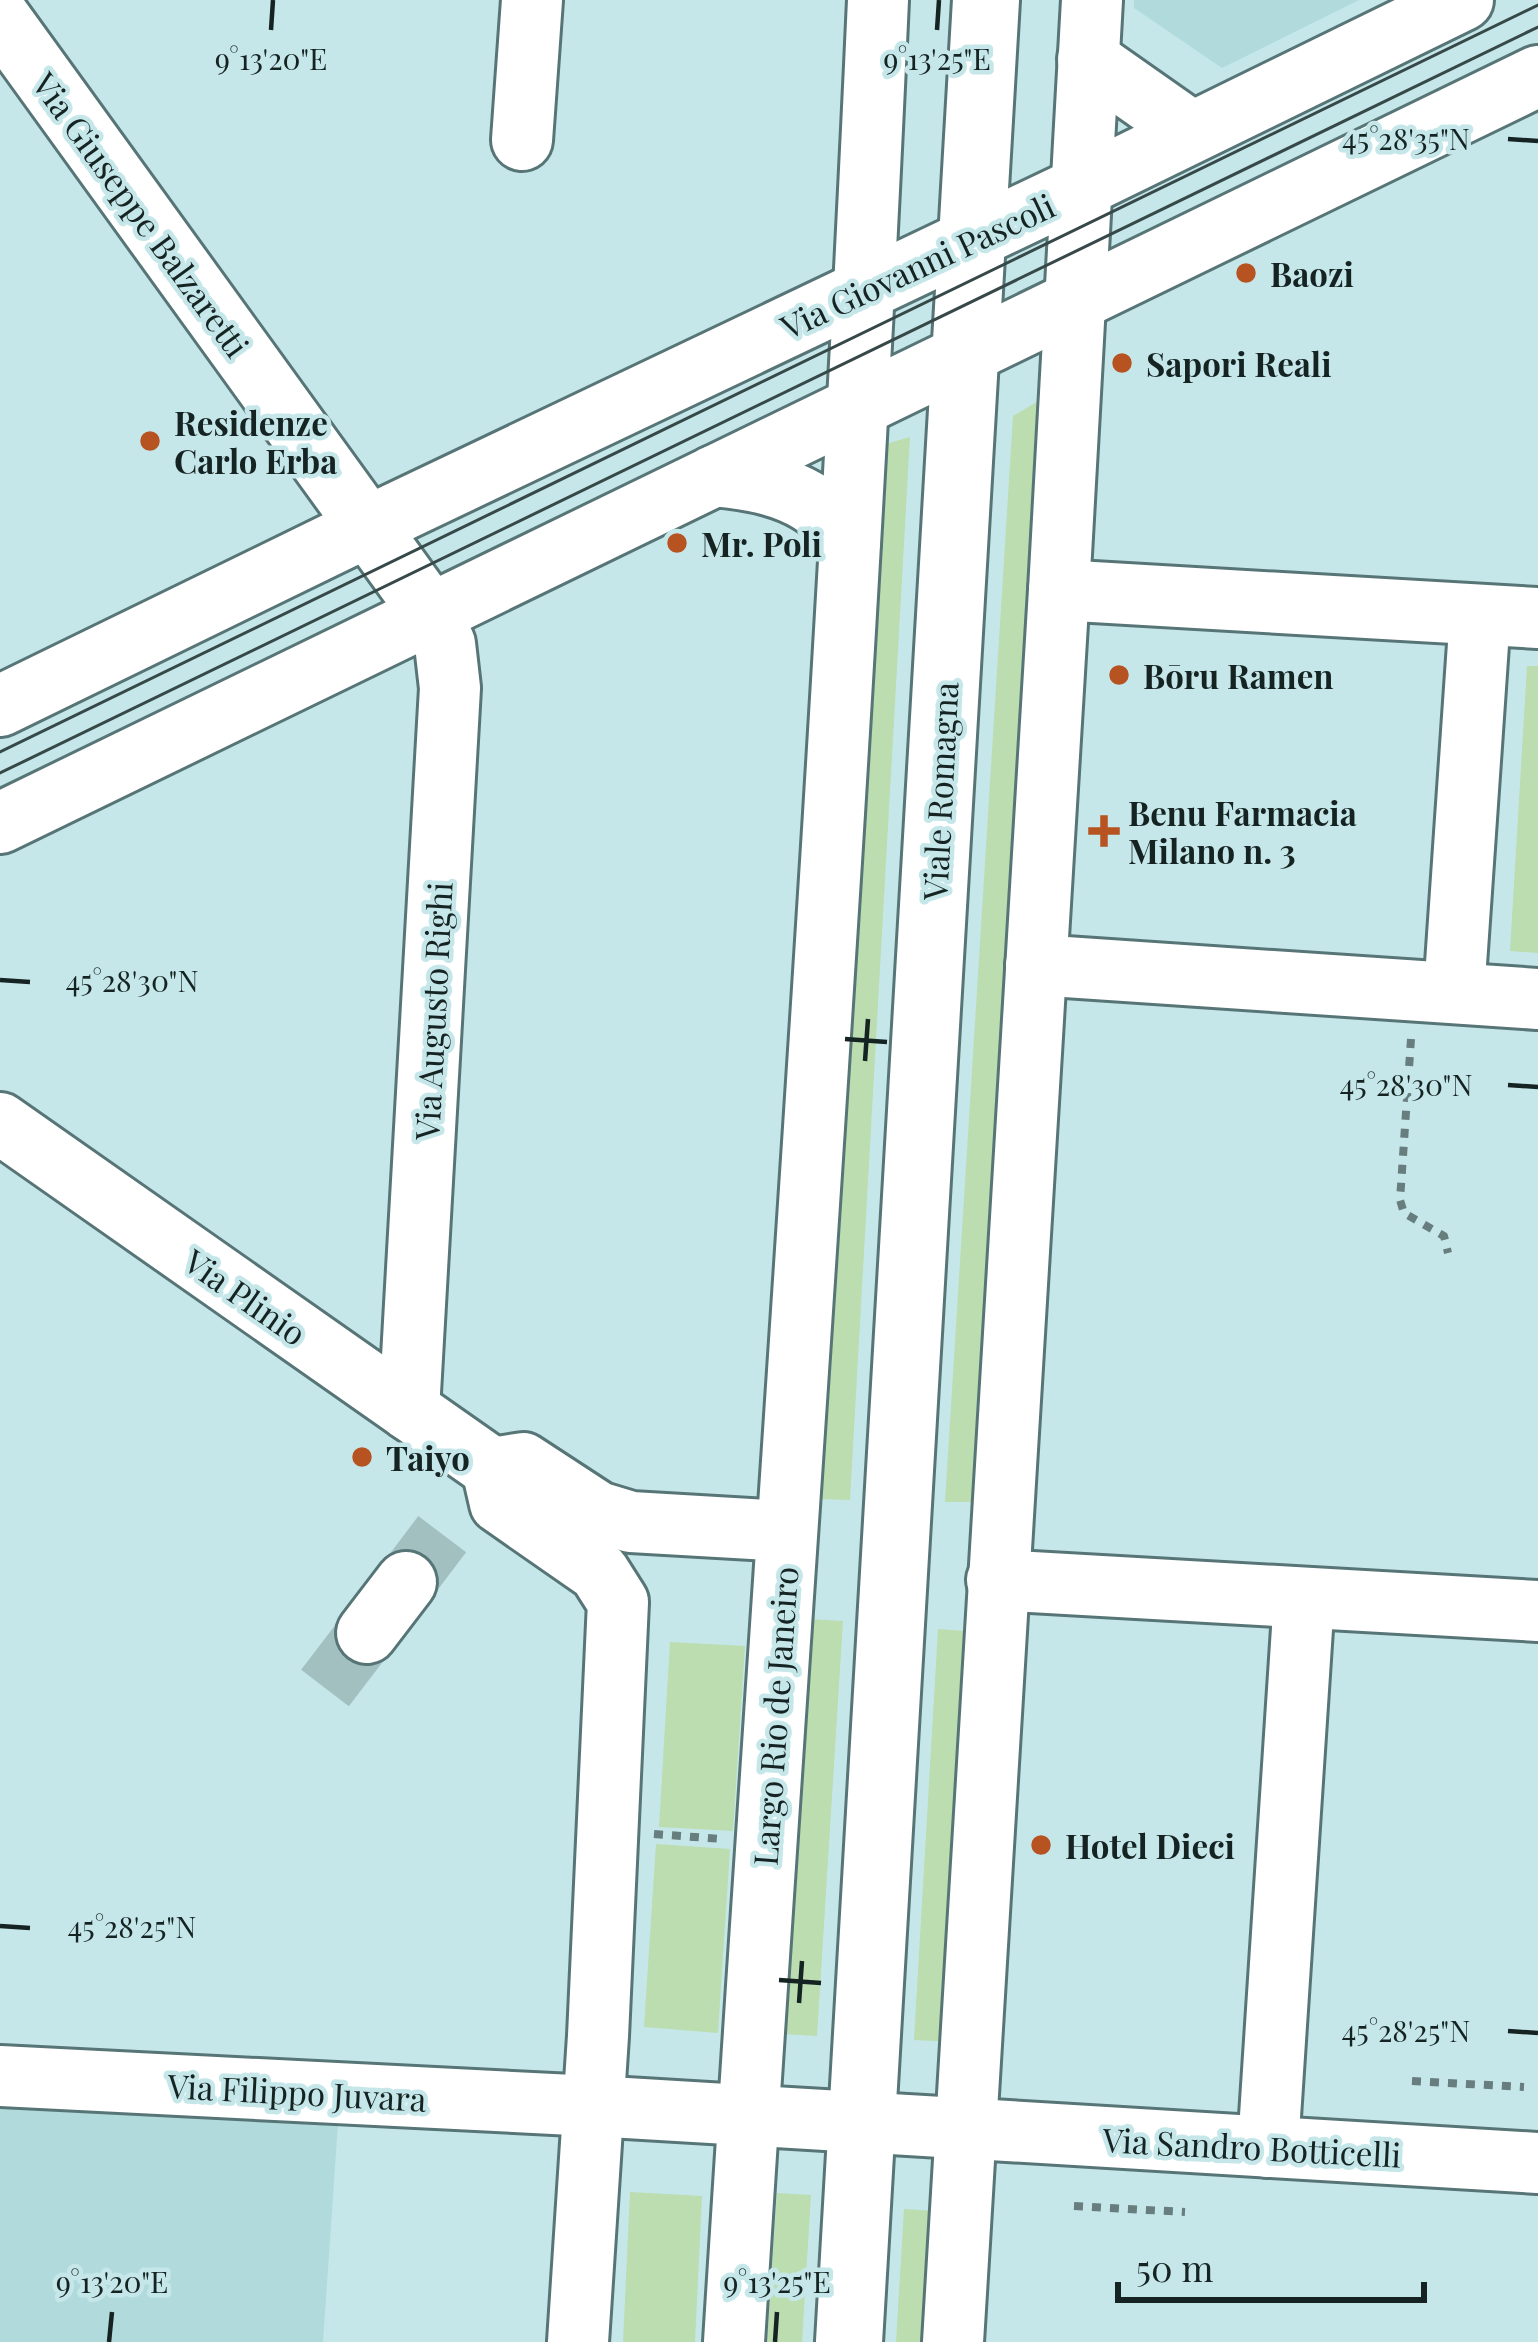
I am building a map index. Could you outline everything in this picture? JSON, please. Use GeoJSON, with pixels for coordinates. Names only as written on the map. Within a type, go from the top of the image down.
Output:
{"type":"FeatureCollection","features":[{"type":"Feature","properties":{"kind":"main road","name":"Viale Romagna"},"geometry":{"type":"LineString","coordinates":[[861,2122],[986,0]]}},
{"type":"Feature","properties":{"kind":"main road"},"geometry":{"type":"LineString","coordinates":[[849,2342],[861,2122]]}},
{"type":"Feature","properties":{"kind":"street"},"geometry":{"type":"LineString","coordinates":[[522,140],[532,0]]}},
{"type":"Feature","properties":{"kind":"street"},"geometry":{"type":"LineString","coordinates":[[578,1556],[609,1562],[763,1548],[822,1003],[878,0]]}},
{"type":"Feature","properties":{"kind":"street"},"geometry":{"type":"LineString","coordinates":[[953,2342],[1092,0]]}},
{"type":"Feature","properties":{"kind":"street","name":"Via Giovanni Pascoli"},"geometry":{"type":"LineString","coordinates":[[0,706],[1463,0]]}},
{"type":"Feature","properties":{"kind":"street","name":"Via Giuseppe Balzaretti"},"geometry":{"type":"LineString","coordinates":[[0,18],[369,526]]}},
{"type":"Feature","properties":{"kind":"street"},"geometry":{"type":"LineString","coordinates":[[1088,58],[1192,132]]}},
{"type":"Feature","properties":{"kind":"street"},"geometry":{"type":"LineString","coordinates":[[0,823],[1538,76]]}},
{"type":"Feature","properties":{"kind":"street"},"geometry":{"type":"LineString","coordinates":[[714,476],[748,479],[805,497],[839,525],[850,542]]}},
{"type":"Feature","properties":{"kind":"street"},"geometry":{"type":"LineString","coordinates":[[369,526],[431,614]]}},
{"type":"Feature","properties":{"kind":"street"},"geometry":{"type":"LineString","coordinates":[[1060,590],[1509,616],[1434,991]]}},
{"type":"Feature","properties":{"kind":"street","name":"Via Augusto Righi"},"geometry":{"type":"LineString","coordinates":[[409,1410],[450,688],[446,650],[431,614]]}},
{"type":"Feature","properties":{"kind":"street"},"geometry":{"type":"LineString","coordinates":[[1036,965],[1538,999]]}},
{"type":"Feature","properties":{"kind":"street","name":"Via Plinio"},"geometry":{"type":"LineString","coordinates":[[0,1124],[491,1468]]}},
{"type":"Feature","properties":{"kind":"street","name":"Largo Rio de Janeiro"},"geometry":{"type":"LineString","coordinates":[[491,1468],[523,1463],[598,1512],[763,1548],[748,2115],[734,2342]]}},
{"type":"Feature","properties":{"kind":"street"},"geometry":{"type":"LineString","coordinates":[[456,1516],[491,1468]]}},
{"type":"Feature","properties":{"kind":"street"},"geometry":{"type":"LineString","coordinates":[[491,1468],[500,1503],[599,1572],[618,1602],[578,2342]]}},
{"type":"Feature","properties":{"kind":"street"},"geometry":{"type":"LineString","coordinates":[[568,1492],[578,1521],[598,1539],[640,1558]]}},
{"type":"Feature","properties":{"kind":"street"},"geometry":{"type":"LineString","coordinates":[[998,1580],[1538,1611]]}},
{"type":"Feature","properties":{"kind":"street"},"geometry":{"type":"LineString","coordinates":[[368,1633],[406,1582]]}},
{"type":"Feature","properties":{"kind":"street"},"geometry":{"type":"LineString","coordinates":[[1268,2147],[1304,1598]]}},
{"type":"Feature","properties":{"kind":"street","name":"Via Filippo Juvara"},"geometry":{"type":"LineString","coordinates":[[0,2076],[593,2106]]}},
{"type":"Feature","properties":{"kind":"street"},"geometry":{"type":"LineString","coordinates":[[593,2106],[966,2129]]}},
{"type":"Feature","properties":{"kind":"street","name":"Via Sandro Botticelli"},"geometry":{"type":"LineString","coordinates":[[966,2129],[1538,2163]]}},
{"type":"Feature","properties":{"kind":"path"},"geometry":{"type":"LineString","coordinates":[[1434,991],[1400,1200],[1404,1213],[1444,1236],[1448,1253]]}},
{"type":"Feature","properties":{"kind":"path"},"geometry":{"type":"LineString","coordinates":[[646,1834],[740,1840]]}},
{"type":"Feature","properties":{"kind":"path"},"geometry":{"type":"LineString","coordinates":[[1412,2081],[1524,2087]]}},
{"type":"Feature","properties":{"kind":"path"},"geometry":{"type":"LineString","coordinates":[[1074,2206],[1185,2212]]}},
{"type":"Feature","properties":{"kind":"shaded area"},"geometry":{"type":"Polygon","coordinates":[[[1134,0],[1359,0],[1222,68],[1134,8],[1134,0]]]}},
{"type":"Feature","properties":{"kind":"shaded area"},"geometry":{"type":"Polygon","coordinates":[[[0,2075],[340,2094],[323,2342],[0,2342],[0,2075]]]}},
{"type":"Feature","properties":{"kind":"green space"},"geometry":{"type":"Polygon","coordinates":[[[1042,399],[976,1502],[945,1502],[1013,416],[1042,399]]]}},
{"type":"Feature","properties":{"kind":"green space"},"geometry":{"type":"Polygon","coordinates":[[[910,437],[850,1500],[815,1499],[882,445],[910,437]]]}},
{"type":"Feature","properties":{"kind":"green space"},"geometry":{"type":"Polygon","coordinates":[[[1527,666],[1538,666],[1538,953],[1510,951],[1527,666]]]}},
{"type":"Feature","properties":{"kind":"green space"},"geometry":{"type":"Polygon","coordinates":[[[809,1619],[843,1621],[817,2036],[783,2034],[809,1619]]]}},
{"type":"Feature","properties":{"kind":"green space"},"geometry":{"type":"Polygon","coordinates":[[[938,1629],[980,1632],[956,2042],[914,2040],[938,1629]]]}},
{"type":"Feature","properties":{"kind":"green space"},"geometry":{"type":"Polygon","coordinates":[[[670,1642],[745,1646],[733,1831],[659,1827],[670,1642]]]}},
{"type":"Feature","properties":{"kind":"green space"},"geometry":{"type":"Polygon","coordinates":[[[656,1844],[730,1849],[718,2033],[644,2027],[656,1844]]]}},
{"type":"Feature","properties":{"kind":"green space"},"geometry":{"type":"Polygon","coordinates":[[[630,2192],[702,2196],[695,2342],[623,2342],[630,2192]]]}},
{"type":"Feature","properties":{"kind":"green space"},"geometry":{"type":"Polygon","coordinates":[[[777,2193],[811,2195],[802,2342],[767,2342],[777,2193]]]}},
{"type":"Feature","properties":{"kind":"green space"},"geometry":{"type":"Polygon","coordinates":[[[904,2209],[936,2211],[927,2342],[896,2342],[904,2209]]]}},
{"type":"Feature","properties":{"kind":"tunnel"},"geometry":{"type":"LineString","coordinates":[[406,1582],[456,1516]]}},
{"type":"Feature","properties":{"kind":"tunnel"},"geometry":{"type":"LineString","coordinates":[[325,1688],[367,1633]]}},
{"type":"Feature","properties":{"kind":"tram line"},"geometry":{"type":"LineString","coordinates":[[0,752],[1538,5]]}},
{"type":"Feature","properties":{"kind":"tram line"},"geometry":{"type":"LineString","coordinates":[[0,773],[1538,27]]}},
{"type":"Feature","properties":{"kind":"place","name":"Baozi"},"geometry":{"type":"Point","coordinates":[1246,273]}},
{"type":"Feature","properties":{"kind":"place","name":"Sapori Reali"},"geometry":{"type":"Point","coordinates":[1122,363]}},
{"type":"Feature","properties":{"kind":"place","name":"Residenze Carlo Erba"},"geometry":{"type":"Point","coordinates":[150,441]}},
{"type":"Feature","properties":{"kind":"place","name":"Mr. Poli"},"geometry":{"type":"Point","coordinates":[677,543]}},
{"type":"Feature","properties":{"kind":"place","name":"Bōru Ramen"},"geometry":{"type":"Point","coordinates":[1119,675]}},
{"type":"Feature","properties":{"kind":"place","name":"Benu Farmacia Milano n. 3"},"geometry":{"type":"Point","coordinates":[1104,831]}},
{"type":"Feature","properties":{"kind":"place","name":"Taiyo"},"geometry":{"type":"Point","coordinates":[362,1457]}},
{"type":"Feature","properties":{"kind":"place","name":"Hotel Dieci"},"geometry":{"type":"Point","coordinates":[1041,1845]}}]}
